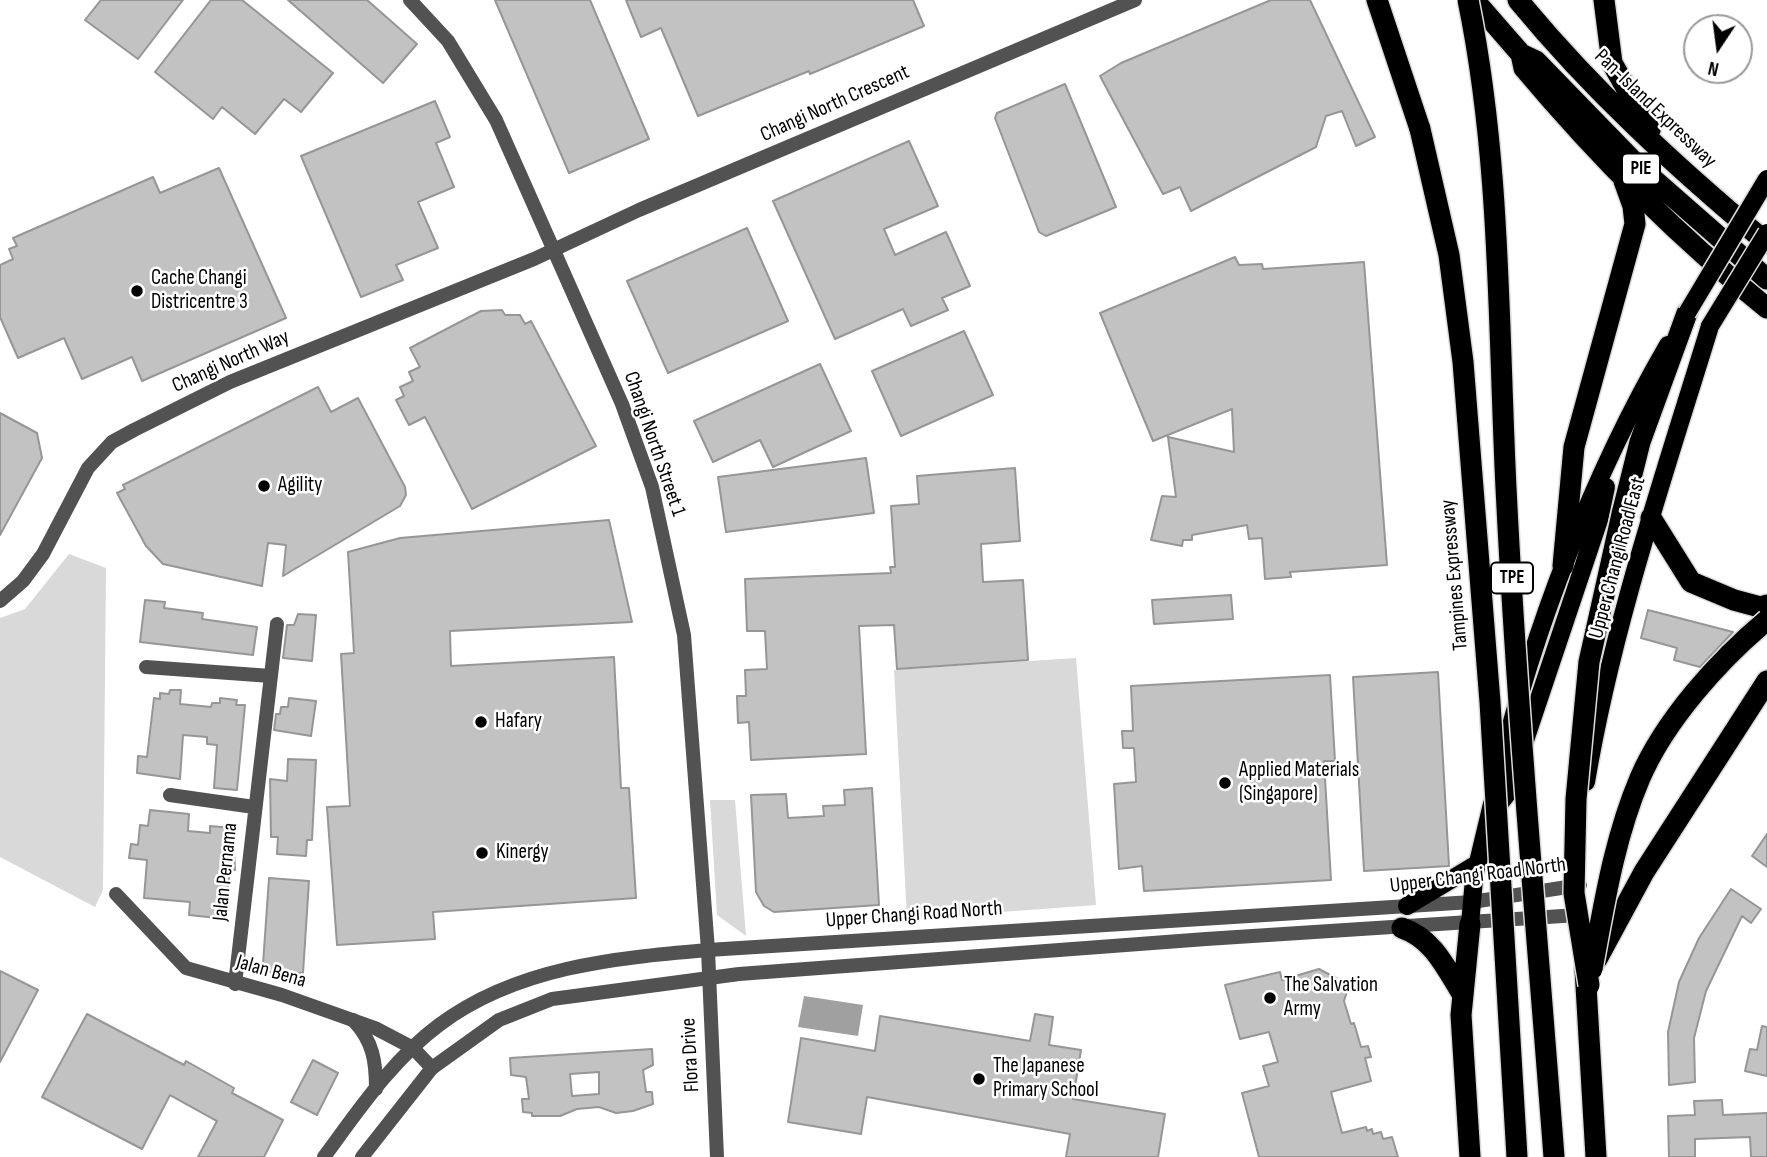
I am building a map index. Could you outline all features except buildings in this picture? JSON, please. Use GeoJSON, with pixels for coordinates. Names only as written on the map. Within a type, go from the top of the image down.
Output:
{"type":"FeatureCollection","features":[{"type":"Feature","properties":{"kind":"highway","name":"Tampines Expressway"},"geometry":{"type":"LineString","coordinates":[[1377,0],[1420,129],[1450,255],[1463,362],[1490,702],[1517,1157]]}},
{"type":"Feature","properties":{"kind":"highway","name":"TPE"},"geometry":{"type":"LineString","coordinates":[[1468,0],[1480,58],[1492,152],[1506,487],[1554,1157]]}},
{"type":"Feature","properties":{"kind":"highway","name":"PIE"},"geometry":{"type":"LineString","coordinates":[[1474,0],[1521,54],[1536,61],[1638,166],[1767,279]]}},
{"type":"Feature","properties":{"kind":"highway","name":"Pan-Island Expressway"},"geometry":{"type":"LineString","coordinates":[[1518,0],[1548,37],[1664,156],[1767,243]]}},
{"type":"Feature","properties":{"kind":"highway"},"geometry":{"type":"LineString","coordinates":[[1604,0],[1612,63],[1664,156]]}},
{"type":"Feature","properties":{"kind":"highway"},"geometry":{"type":"LineString","coordinates":[[1521,54],[1524,68],[1623,181],[1695,250],[1767,308]]}},
{"type":"Feature","properties":{"kind":"highway"},"geometry":{"type":"LineString","coordinates":[[1563,566],[1574,447],[1635,224],[1633,206],[1623,181]]}},
{"type":"Feature","properties":{"kind":"highway"},"geometry":{"type":"LineString","coordinates":[[1588,983],[1574,893],[1576,799],[1589,662],[1640,442],[1687,313]]}},
{"type":"Feature","properties":{"kind":"highway"},"geometry":{"type":"LineString","coordinates":[[1651,518],[1690,582],[1734,600],[1760,607],[1767,605]]}},
{"type":"Feature","properties":{"kind":"highway"},"geometry":{"type":"LineString","coordinates":[[1588,983],[1609,875],[1641,775],[1686,702],[1767,620]]}},
{"type":"Feature","properties":{"kind":"highway"},"geometry":{"type":"LineString","coordinates":[[1588,983],[1644,872],[1767,681]]}},
{"type":"Feature","properties":{"kind":"highway"},"geometry":{"type":"LineString","coordinates":[[1596,1157],[1588,983],[1578,915],[1602,908],[1644,872]]}},
{"type":"Feature","properties":{"kind":"highway"},"geometry":{"type":"LineString","coordinates":[[1470,924],[1461,992],[1463,1078],[1470,1157]]}},
{"type":"Feature","properties":{"kind":"highway"},"geometry":{"type":"LineString","coordinates":[[1402,928],[1417,933],[1426,941],[1461,992]]}},
{"type":"Feature","properties":{"kind":"main road","name":"Upper Changi Road East"},"geometry":{"type":"LineString","coordinates":[[1470,924],[1477,864],[1512,728],[1563,566],[1634,404],[1767,180]]}},
{"type":"Feature","properties":{"kind":"main road","name":"Upper Changi Road East"},"geometry":{"type":"LineString","coordinates":[[1578,915],[1583,799],[1588,770],[1651,518],[1710,326],[1767,233]]}},
{"type":"Feature","properties":{"kind":"main road","name":"Upper Changi Road East"},"geometry":{"type":"LineString","coordinates":[[1490,815],[1501,805],[1507,794],[1537,706],[1599,520],[1609,464]]}},
{"type":"Feature","properties":{"kind":"main road"},"geometry":{"type":"LineString","coordinates":[[1407,906],[1477,864]]}},
{"type":"Feature","properties":{"kind":"street","name":"Changi North Crescent"},"geometry":{"type":"LineString","coordinates":[[552,251],[639,210],[1135,0]]}},
{"type":"Feature","properties":{"kind":"street","name":"Changi North Street 1"},"geometry":{"type":"LineString","coordinates":[[412,1],[448,41],[496,120],[624,411],[652,487],[684,635],[708,950]]}},
{"type":"Feature","properties":{"kind":"street","name":"Changi North Way"},"geometry":{"type":"LineString","coordinates":[[0,601],[23,581],[43,554],[77,487],[112,442],[230,382],[552,251]]}},
{"type":"Feature","properties":{"kind":"street","name":"Jalan Pernama"},"geometry":{"type":"LineString","coordinates":[[235,984],[276,624]]}},
{"type":"Feature","properties":{"kind":"street"},"geometry":{"type":"LineString","coordinates":[[146,667],[271,676]]}},
{"type":"Feature","properties":{"kind":"street","name":"Jalan Pernama"},"geometry":{"type":"LineString","coordinates":[[170,795],[254,807]]}},
{"type":"Feature","properties":{"kind":"street","name":"Upper Changi Road North"},"geometry":{"type":"LineString","coordinates":[[324,1157],[376,1089],[413,1048],[440,1024],[503,988],[597,962],[708,950],[1472,902],[1580,885]]}},
{"type":"Feature","properties":{"kind":"street","name":"Jalan Bena"},"geometry":{"type":"LineString","coordinates":[[116,894],[186,968],[235,984],[282,995],[396,1037],[413,1048],[432,1068]]}},
{"type":"Feature","properties":{"kind":"street","name":"Upper Changi Road North"},"geometry":{"type":"LineString","coordinates":[[362,1157],[432,1068],[499,1020],[552,999],[708,977],[1206,939],[1578,915]]}},
{"type":"Feature","properties":{"kind":"street","name":"Flora Drive"},"geometry":{"type":"LineString","coordinates":[[708,950],[717,1157]]}},
{"type":"Feature","properties":{"kind":"street"},"geometry":{"type":"LineString","coordinates":[[352,1020],[364,1032],[375,1058],[376,1089]]}},
{"type":"Feature","properties":{"kind":"shaded area"},"geometry":{"type":"Polygon","coordinates":[[[69,554],[106,568],[103,890],[95,907],[0,857],[0,618],[25,609],[69,554]]]}},
{"type":"Feature","properties":{"kind":"shaded area"},"geometry":{"type":"Polygon","coordinates":[[[1076,658],[1096,905],[907,919],[894,670],[1076,658]]]}},
{"type":"Feature","properties":{"kind":"shaded area"},"geometry":{"type":"Polygon","coordinates":[[[710,800],[735,800],[746,936],[717,915],[710,800]]]}},
{"type":"Feature","properties":{"kind":"shaded area"},"geometry":{"type":"Polygon","coordinates":[[[804,996],[863,1005],[858,1036],[798,1027],[804,996]]]}},
{"type":"Feature","properties":{"kind":"place","name":"Cache Changi Districentre 3"},"geometry":{"type":"Point","coordinates":[137,291]}},
{"type":"Feature","properties":{"kind":"place","name":"Agility"},"geometry":{"type":"Point","coordinates":[264,486]}},
{"type":"Feature","properties":{"kind":"place","name":"Hafary"},"geometry":{"type":"Point","coordinates":[481,722]}},
{"type":"Feature","properties":{"kind":"place","name":"Applied Materials (Singapore)"},"geometry":{"type":"Point","coordinates":[1225,783]}},
{"type":"Feature","properties":{"kind":"place","name":"Kinergy"},"geometry":{"type":"Point","coordinates":[482,853]}},
{"type":"Feature","properties":{"kind":"place","name":"The Salvation Army"},"geometry":{"type":"Point","coordinates":[1270,998]}},
{"type":"Feature","properties":{"kind":"place","name":"The Japanese Primary School"},"geometry":{"type":"Point","coordinates":[979,1079]}}]}
